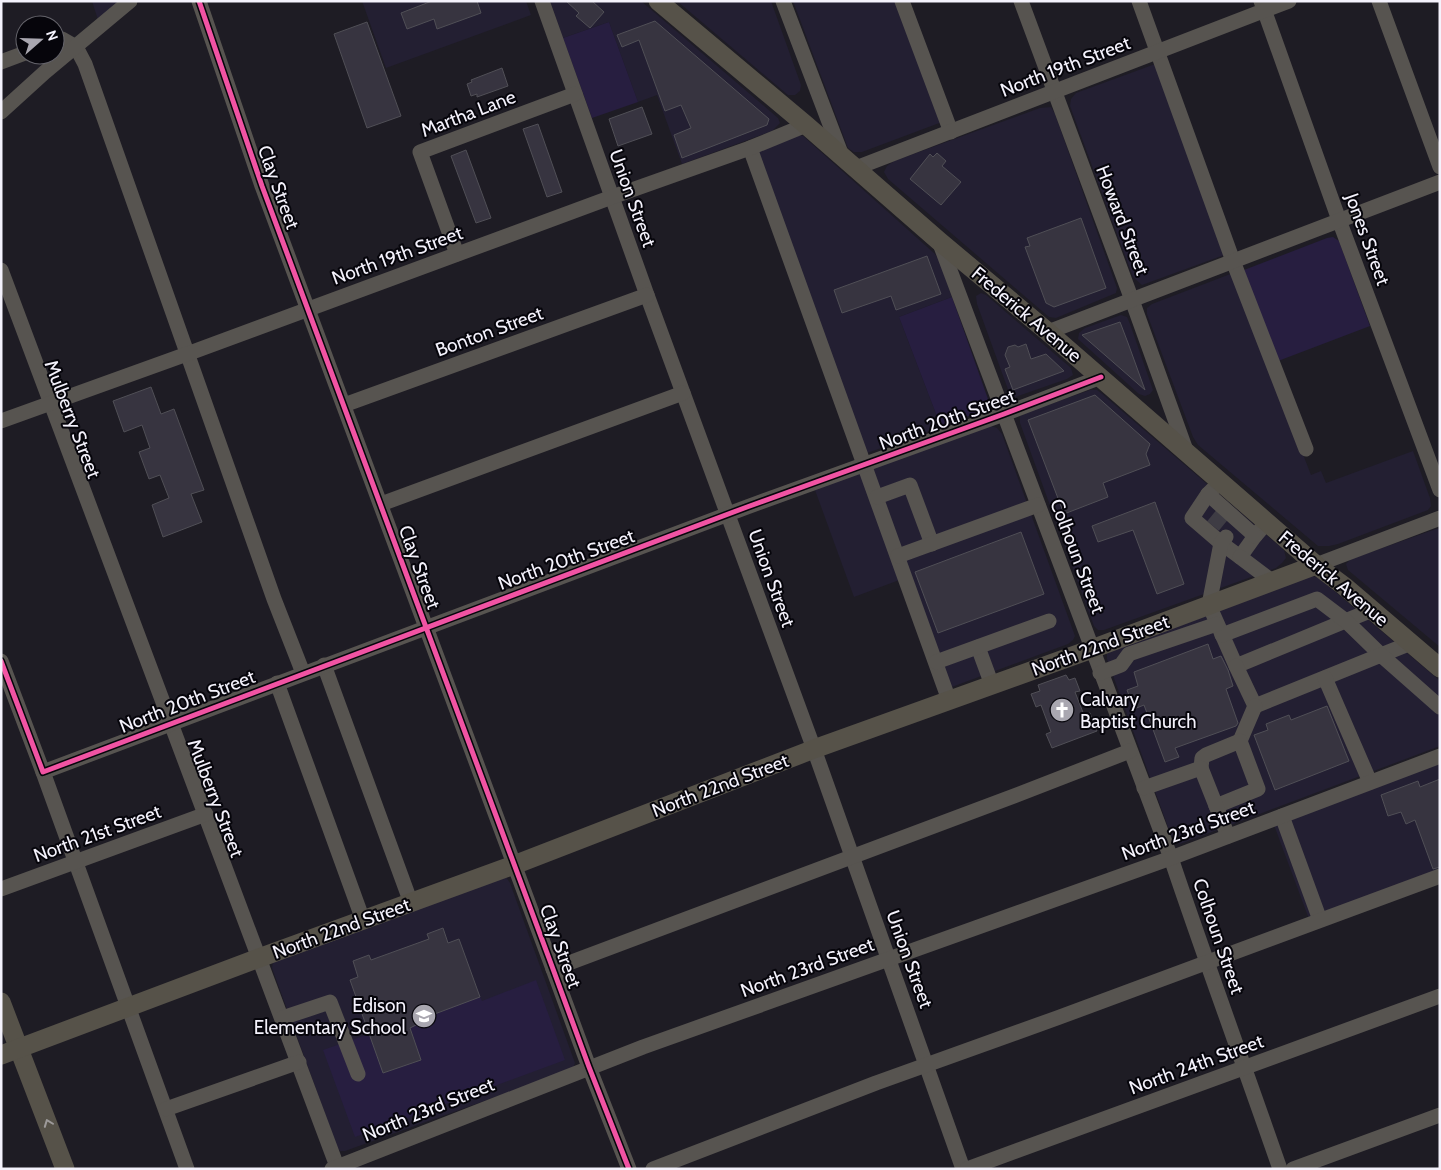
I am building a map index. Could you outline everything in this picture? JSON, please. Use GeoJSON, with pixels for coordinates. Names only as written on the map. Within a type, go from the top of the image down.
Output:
{"type":"FeatureCollection","features":[{"type":"Feature","properties":{"kind":"main road","name":"Frederick Avenue"},"geometry":{"type":"LineString","coordinates":[[658,1],[806,125],[1187,452],[1214,488],[1261,529],[1344,586],[1440,668]]}},
{"type":"Feature","properties":{"kind":"main road","name":"North 22nd Street"},"geometry":{"type":"LineString","coordinates":[[10,1051],[411,903],[814,749],[1092,649],[1316,565]]}},
{"type":"Feature","properties":{"kind":"main road"},"geometry":{"type":"LineString","coordinates":[[1,1002],[10,1051],[65,1169]]}},
{"type":"Feature","properties":{"kind":"street"},"geometry":{"type":"LineString","coordinates":[[1,112],[45,72],[130,1]]}},
{"type":"Feature","properties":{"kind":"street","name":"Clay Street"},"geometry":{"type":"LineString","coordinates":[[198,1],[262,186],[589,1067],[629,1169]]}},
{"type":"Feature","properties":{"kind":"street","name":"Union Street"},"geometry":{"type":"LineString","coordinates":[[542,1],[965,1169]]}},
{"type":"Feature","properties":{"kind":"street"},"geometry":{"type":"LineString","coordinates":[[782,1],[849,162]]}},
{"type":"Feature","properties":{"kind":"street"},"geometry":{"type":"LineString","coordinates":[[902,1],[951,132]]}},
{"type":"Feature","properties":{"kind":"street","name":"Howard Street"},"geometry":{"type":"LineString","coordinates":[[1021,1],[1187,452]]}},
{"type":"Feature","properties":{"kind":"street"},"geometry":{"type":"LineString","coordinates":[[1139,1],[1234,261],[1306,450]]}},
{"type":"Feature","properties":{"kind":"street","name":"North 19th Street"},"geometry":{"type":"LineString","coordinates":[[849,162],[951,132],[1158,52],[1263,6],[1289,1]]}},
{"type":"Feature","properties":{"kind":"street"},"geometry":{"type":"LineString","coordinates":[[1379,1],[1440,167]]}},
{"type":"Feature","properties":{"kind":"street","name":"Jones Street"},"geometry":{"type":"LineString","coordinates":[[1263,6],[1339,220],[1440,490]]}},
{"type":"Feature","properties":{"kind":"street"},"geometry":{"type":"LineString","coordinates":[[65,41],[76,47],[85,64],[274,599],[303,673]]}},
{"type":"Feature","properties":{"kind":"street"},"geometry":{"type":"LineString","coordinates":[[1,62],[15,57]]}},
{"type":"Feature","properties":{"kind":"street","name":"Martha Lane"},"geometry":{"type":"LineString","coordinates":[[457,254],[420,152],[575,94]]}},
{"type":"Feature","properties":{"kind":"street","name":"North 19th Street"},"geometry":{"type":"LineString","coordinates":[[1,420],[750,148],[806,125]]}},
{"type":"Feature","properties":{"kind":"street"},"geometry":{"type":"LineString","coordinates":[[750,148],[949,700]]}},
{"type":"Feature","properties":{"kind":"street"},"geometry":{"type":"LineString","coordinates":[[1048,332],[1440,182]]}},
{"type":"Feature","properties":{"kind":"street","name":"Colhoun Street"},"geometry":{"type":"LineString","coordinates":[[939,241],[1171,858],[1280,1169]]}},
{"type":"Feature","properties":{"kind":"street","name":"Mulberry Street"},"geometry":{"type":"LineString","coordinates":[[1,270],[299,1062],[336,1168]]}},
{"type":"Feature","properties":{"kind":"street","name":"Bonton Street"},"geometry":{"type":"LineString","coordinates":[[344,405],[647,295]]}},
{"type":"Feature","properties":{"kind":"street","name":"North 20th Street"},"geometry":{"type":"LineString","coordinates":[[43,772],[728,514],[1101,378]]}},
{"type":"Feature","properties":{"kind":"street"},"geometry":{"type":"LineString","coordinates":[[381,504],[683,393]]}},
{"type":"Feature","properties":{"kind":"street"},"geometry":{"type":"LineString","coordinates":[[877,497],[910,486],[932,544]]}},
{"type":"Feature","properties":{"kind":"street"},"geometry":{"type":"LineString","coordinates":[[1214,488],[1192,518],[1218,521],[1230,532],[1240,557],[1273,582]]}},
{"type":"Feature","properties":{"kind":"street"},"geometry":{"type":"LineString","coordinates":[[1214,488],[1218,521],[1230,532],[1261,529]]}},
{"type":"Feature","properties":{"kind":"street"},"geometry":{"type":"LineString","coordinates":[[898,556],[1038,505]]}},
{"type":"Feature","properties":{"kind":"street","name":"North 22nd Street"},"geometry":{"type":"LineString","coordinates":[[1316,565],[1440,518]]}},
{"type":"Feature","properties":{"kind":"street"},"geometry":{"type":"LineString","coordinates":[[1240,557],[1261,529]]}},
{"type":"Feature","properties":{"kind":"street"},"geometry":{"type":"LineString","coordinates":[[1230,532],[1209,605],[1255,706]]}},
{"type":"Feature","properties":{"kind":"street"},"geometry":{"type":"LineString","coordinates":[[1100,673],[1121,665],[1130,654],[1220,630],[1317,599],[1346,621],[1381,656],[1436,698]]}},
{"type":"Feature","properties":{"kind":"street"},"geometry":{"type":"LineString","coordinates":[[1236,666],[1372,610]]}},
{"type":"Feature","properties":{"kind":"street"},"geometry":{"type":"LineString","coordinates":[[936,662],[1049,621]]}},
{"type":"Feature","properties":{"kind":"street"},"geometry":{"type":"LineString","coordinates":[[1216,806],[1258,789],[1240,741],[1255,706],[1411,643]]}},
{"type":"Feature","properties":{"kind":"street"},"geometry":{"type":"LineString","coordinates":[[978,647],[992,685]]}},
{"type":"Feature","properties":{"kind":"street"},"geometry":{"type":"LineString","coordinates":[[1,661],[187,1169]]}},
{"type":"Feature","properties":{"kind":"street"},"geometry":{"type":"LineString","coordinates":[[324,665],[411,903]]}},
{"type":"Feature","properties":{"kind":"street"},"geometry":{"type":"LineString","coordinates":[[1325,678],[1370,782]]}},
{"type":"Feature","properties":{"kind":"street"},"geometry":{"type":"LineString","coordinates":[[277,683],[363,920]]}},
{"type":"Feature","properties":{"kind":"street"},"geometry":{"type":"LineString","coordinates":[[1228,836],[1201,768],[1202,758],[1240,741]]}},
{"type":"Feature","properties":{"kind":"street"},"geometry":{"type":"LineString","coordinates":[[553,969],[1130,751]]}},
{"type":"Feature","properties":{"kind":"street","name":"North 23rd Street"},"geometry":{"type":"LineString","coordinates":[[336,1168],[589,1067],[1171,858],[1440,756]]}},
{"type":"Feature","properties":{"kind":"street"},"geometry":{"type":"LineString","coordinates":[[1144,788],[1201,768]]}},
{"type":"Feature","properties":{"kind":"street","name":"North 21st Street"},"geometry":{"type":"LineString","coordinates":[[1,889],[206,814]]}},
{"type":"Feature","properties":{"kind":"street"},"geometry":{"type":"LineString","coordinates":[[1282,816],[1320,920]]}},
{"type":"Feature","properties":{"kind":"street"},"geometry":{"type":"LineString","coordinates":[[653,1169],[926,1065],[1440,876]]}},
{"type":"Feature","properties":{"kind":"street","name":"North 24th Street"},"geometry":{"type":"LineString","coordinates":[[965,1169],[1440,996]]}},
{"type":"Feature","properties":{"kind":"street"},"geometry":{"type":"LineString","coordinates":[[282,1018],[330,1002],[358,1074]]}},
{"type":"Feature","properties":{"kind":"street"},"geometry":{"type":"LineString","coordinates":[[166,1109],[299,1062]]}},
{"type":"Feature","properties":{"kind":"street"},"geometry":{"type":"LineString","coordinates":[[1293,1169],[1440,1115]]}},
{"type":"Feature","properties":{"kind":"shaded area"},"geometry":{"type":"Polygon","coordinates":[[[92,1],[119,1],[98,20],[92,1]]]}},
{"type":"Feature","properties":{"kind":"shaded area"},"geometry":{"type":"Polygon","coordinates":[[[362,1],[526,1],[531,15],[386,68],[362,1]]]}},
{"type":"Feature","properties":{"kind":"shaded area"},"geometry":{"type":"Polygon","coordinates":[[[550,1],[641,1],[778,118],[780,123],[772,131],[682,164],[657,95],[638,102],[609,22],[563,38],[550,1]]]}},
{"type":"Feature","properties":{"kind":"shaded area"},"geometry":{"type":"Polygon","coordinates":[[[677,1],[771,1],[801,85],[800,91],[795,95],[788,95],[677,1]]]}},
{"type":"Feature","properties":{"kind":"shaded area"},"geometry":{"type":"Polygon","coordinates":[[[793,1],[897,1],[942,122],[862,152],[854,152],[848,148],[793,1]]]}},
{"type":"Feature","properties":{"kind":"shaded area"},"geometry":{"type":"Polygon","coordinates":[[[609,22],[638,102],[592,118],[563,38],[609,22]]]}},
{"type":"Feature","properties":{"kind":"shaded area"},"geometry":{"type":"Polygon","coordinates":[[[1158,63],[1227,254],[1142,285],[1133,277],[1070,106],[1071,99],[1076,93],[1158,63]]]}},
{"type":"Feature","properties":{"kind":"shaded area"},"geometry":{"type":"Polygon","coordinates":[[[1051,107],[1117,288],[1116,293],[1056,318],[1049,317],[888,179],[884,172],[887,166],[894,161],[1040,108],[1051,107]]]}},
{"type":"Feature","properties":{"kind":"shaded area"},"geometry":{"type":"Polygon","coordinates":[[[796,136],[803,136],[935,254],[940,262],[952,297],[899,317],[941,427],[867,453],[757,152],[796,136]]]}},
{"type":"Feature","properties":{"kind":"shaded area"},"geometry":{"type":"Polygon","coordinates":[[[1333,237],[1339,241],[1370,326],[1278,361],[1244,270],[1333,237]]]}},
{"type":"Feature","properties":{"kind":"shaded area"},"geometry":{"type":"Polygon","coordinates":[[[1233,273],[1311,475],[1321,471],[1326,483],[1413,451],[1430,498],[1431,506],[1428,510],[1338,544],[1318,546],[1198,445],[1193,437],[1147,314],[1147,308],[1152,304],[1233,273]]]}},
{"type":"Feature","properties":{"kind":"shaded area"},"geometry":{"type":"Polygon","coordinates":[[[981,293],[986,295],[1071,368],[1073,375],[1067,379],[1015,397],[1010,395],[977,304],[976,296],[981,293]]]}},
{"type":"Feature","properties":{"kind":"shaded area"},"geometry":{"type":"Polygon","coordinates":[[[952,297],[989,402],[987,408],[941,427],[899,317],[952,297]]]}},
{"type":"Feature","properties":{"kind":"shaded area"},"geometry":{"type":"Polygon","coordinates":[[[1121,315],[1127,317],[1130,324],[1153,390],[1145,396],[1139,394],[1078,339],[1079,333],[1085,328],[1121,315]]]}},
{"type":"Feature","properties":{"kind":"shaded area"},"geometry":{"type":"Polygon","coordinates":[[[1090,390],[1097,390],[1101,393],[1284,550],[1286,558],[1282,563],[1276,568],[1104,630],[1098,630],[1094,626],[1020,423],[1020,416],[1028,412],[1090,390]]]}},
{"type":"Feature","properties":{"kind":"shaded area"},"geometry":{"type":"Polygon","coordinates":[[[991,426],[997,428],[1002,434],[1075,636],[1068,644],[949,688],[871,469],[991,426]]]}},
{"type":"Feature","properties":{"kind":"shaded area"},"geometry":{"type":"Polygon","coordinates":[[[863,472],[902,579],[854,597],[815,490],[863,472]]]}},
{"type":"Feature","properties":{"kind":"shaded area"},"geometry":{"type":"Polygon","coordinates":[[[1440,529],[1440,647],[1348,570],[1346,564],[1351,559],[1440,529]]]}},
{"type":"Feature","properties":{"kind":"shaded area"},"geometry":{"type":"Polygon","coordinates":[[[1312,576],[1325,583],[1440,681],[1440,746],[1180,844],[1175,842],[1107,659],[1107,653],[1312,576]]]}},
{"type":"Feature","properties":{"kind":"shaded area"},"geometry":{"type":"Polygon","coordinates":[[[1440,762],[1440,871],[1309,919],[1274,825],[1440,762]]]}},
{"type":"Feature","properties":{"kind":"shaded area","name":"Edison Elementary School"},"geometry":{"type":"Polygon","coordinates":[[[506,877],[510,883],[575,1063],[573,1068],[345,1151],[340,1151],[272,968],[273,962],[506,877]]]}},
{"type":"Feature","properties":{"kind":"shaded area"},"geometry":{"type":"Polygon","coordinates":[[[536,980],[565,1060],[355,1137],[323,1050],[369,1034],[384,1073],[421,1060],[410,1027],[418,1024],[416,1021],[480,997],[482,1001],[536,980]]]}},
{"type":"Feature","properties":{"kind":"building"},"geometry":{"type":"Polygon","coordinates":[[[432,1],[477,1],[481,13],[437,29],[434,19],[407,29],[401,13],[432,1]]]}},
{"type":"Feature","properties":{"kind":"building"},"geometry":{"type":"Polygon","coordinates":[[[566,1],[592,1],[604,12],[590,28],[576,16],[579,13],[566,1]]]}},
{"type":"Feature","properties":{"kind":"building"},"geometry":{"type":"Polygon","coordinates":[[[655,21],[769,119],[767,125],[682,158],[674,135],[691,128],[681,105],[665,111],[639,40],[622,47],[617,35],[655,21]]]}},
{"type":"Feature","properties":{"kind":"building"},"geometry":{"type":"Polygon","coordinates":[[[367,22],[401,116],[367,128],[334,34],[367,22]]]}},
{"type":"Feature","properties":{"kind":"building"},"geometry":{"type":"Polygon","coordinates":[[[502,68],[508,86],[477,97],[477,94],[471,96],[467,84],[472,82],[471,80],[502,68]]]}},
{"type":"Feature","properties":{"kind":"building"},"geometry":{"type":"Polygon","coordinates":[[[642,107],[652,134],[618,146],[609,119],[642,107]]]}},
{"type":"Feature","properties":{"kind":"building"},"geometry":{"type":"Polygon","coordinates":[[[538,124],[562,192],[547,197],[523,129],[538,124]]]}},
{"type":"Feature","properties":{"kind":"building"},"geometry":{"type":"Polygon","coordinates":[[[466,150],[491,218],[476,223],[451,156],[466,150]]]}},
{"type":"Feature","properties":{"kind":"building"},"geometry":{"type":"Polygon","coordinates":[[[937,153],[946,161],[942,166],[961,182],[941,205],[910,179],[930,154],[933,157],[937,153]]]}},
{"type":"Feature","properties":{"kind":"building"},"geometry":{"type":"Polygon","coordinates":[[[1081,218],[1106,288],[1054,307],[1046,303],[1025,247],[1030,246],[1027,238],[1081,218]]]}},
{"type":"Feature","properties":{"kind":"building"},"geometry":{"type":"Polygon","coordinates":[[[927,256],[941,294],[896,310],[891,296],[842,313],[834,290],[927,256]]]}},
{"type":"Feature","properties":{"kind":"building"},"geometry":{"type":"Polygon","coordinates":[[[1120,322],[1128,343],[1145,390],[1082,335],[1120,322]]]}},
{"type":"Feature","properties":{"kind":"building"},"geometry":{"type":"Polygon","coordinates":[[[1026,344],[1031,359],[1046,354],[1064,371],[1013,390],[1005,369],[1010,367],[1005,355],[1008,347],[1015,345],[1018,347],[1026,344]]]}},
{"type":"Feature","properties":{"kind":"building"},"geometry":{"type":"Polygon","coordinates":[[[151,387],[161,414],[174,409],[204,490],[191,494],[202,522],[163,537],[152,505],[169,498],[160,475],[149,479],[139,452],[150,448],[142,425],[124,432],[113,401],[151,387]]]}},
{"type":"Feature","properties":{"kind":"building"},"geometry":{"type":"Polygon","coordinates":[[[1095,395],[1150,444],[1146,454],[1150,465],[1103,483],[1108,497],[1064,514],[1028,420],[1095,395]]]}},
{"type":"Feature","properties":{"kind":"building"},"geometry":{"type":"Polygon","coordinates":[[[1155,502],[1184,584],[1157,594],[1133,530],[1098,542],[1092,526],[1155,502]]]}},
{"type":"Feature","properties":{"kind":"building"},"geometry":{"type":"Polygon","coordinates":[[[1021,532],[1044,594],[938,633],[915,572],[1021,532]]]}},
{"type":"Feature","properties":{"kind":"building"},"geometry":{"type":"Polygon","coordinates":[[[1208,644],[1213,659],[1221,656],[1228,670],[1233,686],[1226,689],[1238,723],[1236,726],[1175,748],[1179,757],[1165,762],[1144,705],[1134,709],[1127,690],[1138,686],[1134,672],[1208,644]]]}},
{"type":"Feature","properties":{"kind":"building","name":"Calvary Baptist Church"},"geometry":{"type":"Polygon","coordinates":[[[1066,675],[1069,680],[1075,678],[1080,691],[1075,692],[1084,715],[1090,713],[1097,731],[1052,748],[1046,734],[1051,732],[1041,705],[1036,707],[1031,694],[1040,691],[1038,685],[1066,675]]]}},
{"type":"Feature","properties":{"kind":"building"},"geometry":{"type":"Polygon","coordinates":[[[1327,706],[1349,761],[1275,790],[1254,735],[1268,730],[1266,724],[1289,715],[1291,720],[1327,706]]]}},
{"type":"Feature","properties":{"kind":"building"},"geometry":{"type":"Polygon","coordinates":[[[1440,779],[1440,867],[1433,869],[1415,820],[1406,824],[1401,812],[1388,816],[1381,795],[1418,781],[1420,787],[1440,779]]]}},
{"type":"Feature","properties":{"kind":"building","name":"Edison Elementary School"},"geometry":{"type":"Polygon","coordinates":[[[443,928],[448,943],[459,939],[480,997],[416,1021],[418,1024],[410,1028],[421,1060],[383,1073],[350,980],[358,977],[353,961],[369,955],[371,960],[429,939],[427,934],[443,928]]]}},
{"type":"Feature","properties":{"kind":"tunnel"},"geometry":{"type":"LineString","coordinates":[[1213,526],[1222,515]]}},
{"type":"Feature","properties":{"kind":"cycle path"},"geometry":{"type":"LineString","coordinates":[[199,1],[262,186],[589,1067],[629,1169]]}},
{"type":"Feature","properties":{"kind":"cycle path"},"geometry":{"type":"LineString","coordinates":[[1,661],[43,772],[747,507],[1101,377]]}},
{"type":"Feature","properties":{"kind":"place","name":"Calvary Baptist Church"},"geometry":{"type":"Point","coordinates":[1062,710]}},
{"type":"Feature","properties":{"kind":"place","name":"Edison Elementary School"},"geometry":{"type":"Point","coordinates":[424,1016]}}]}
